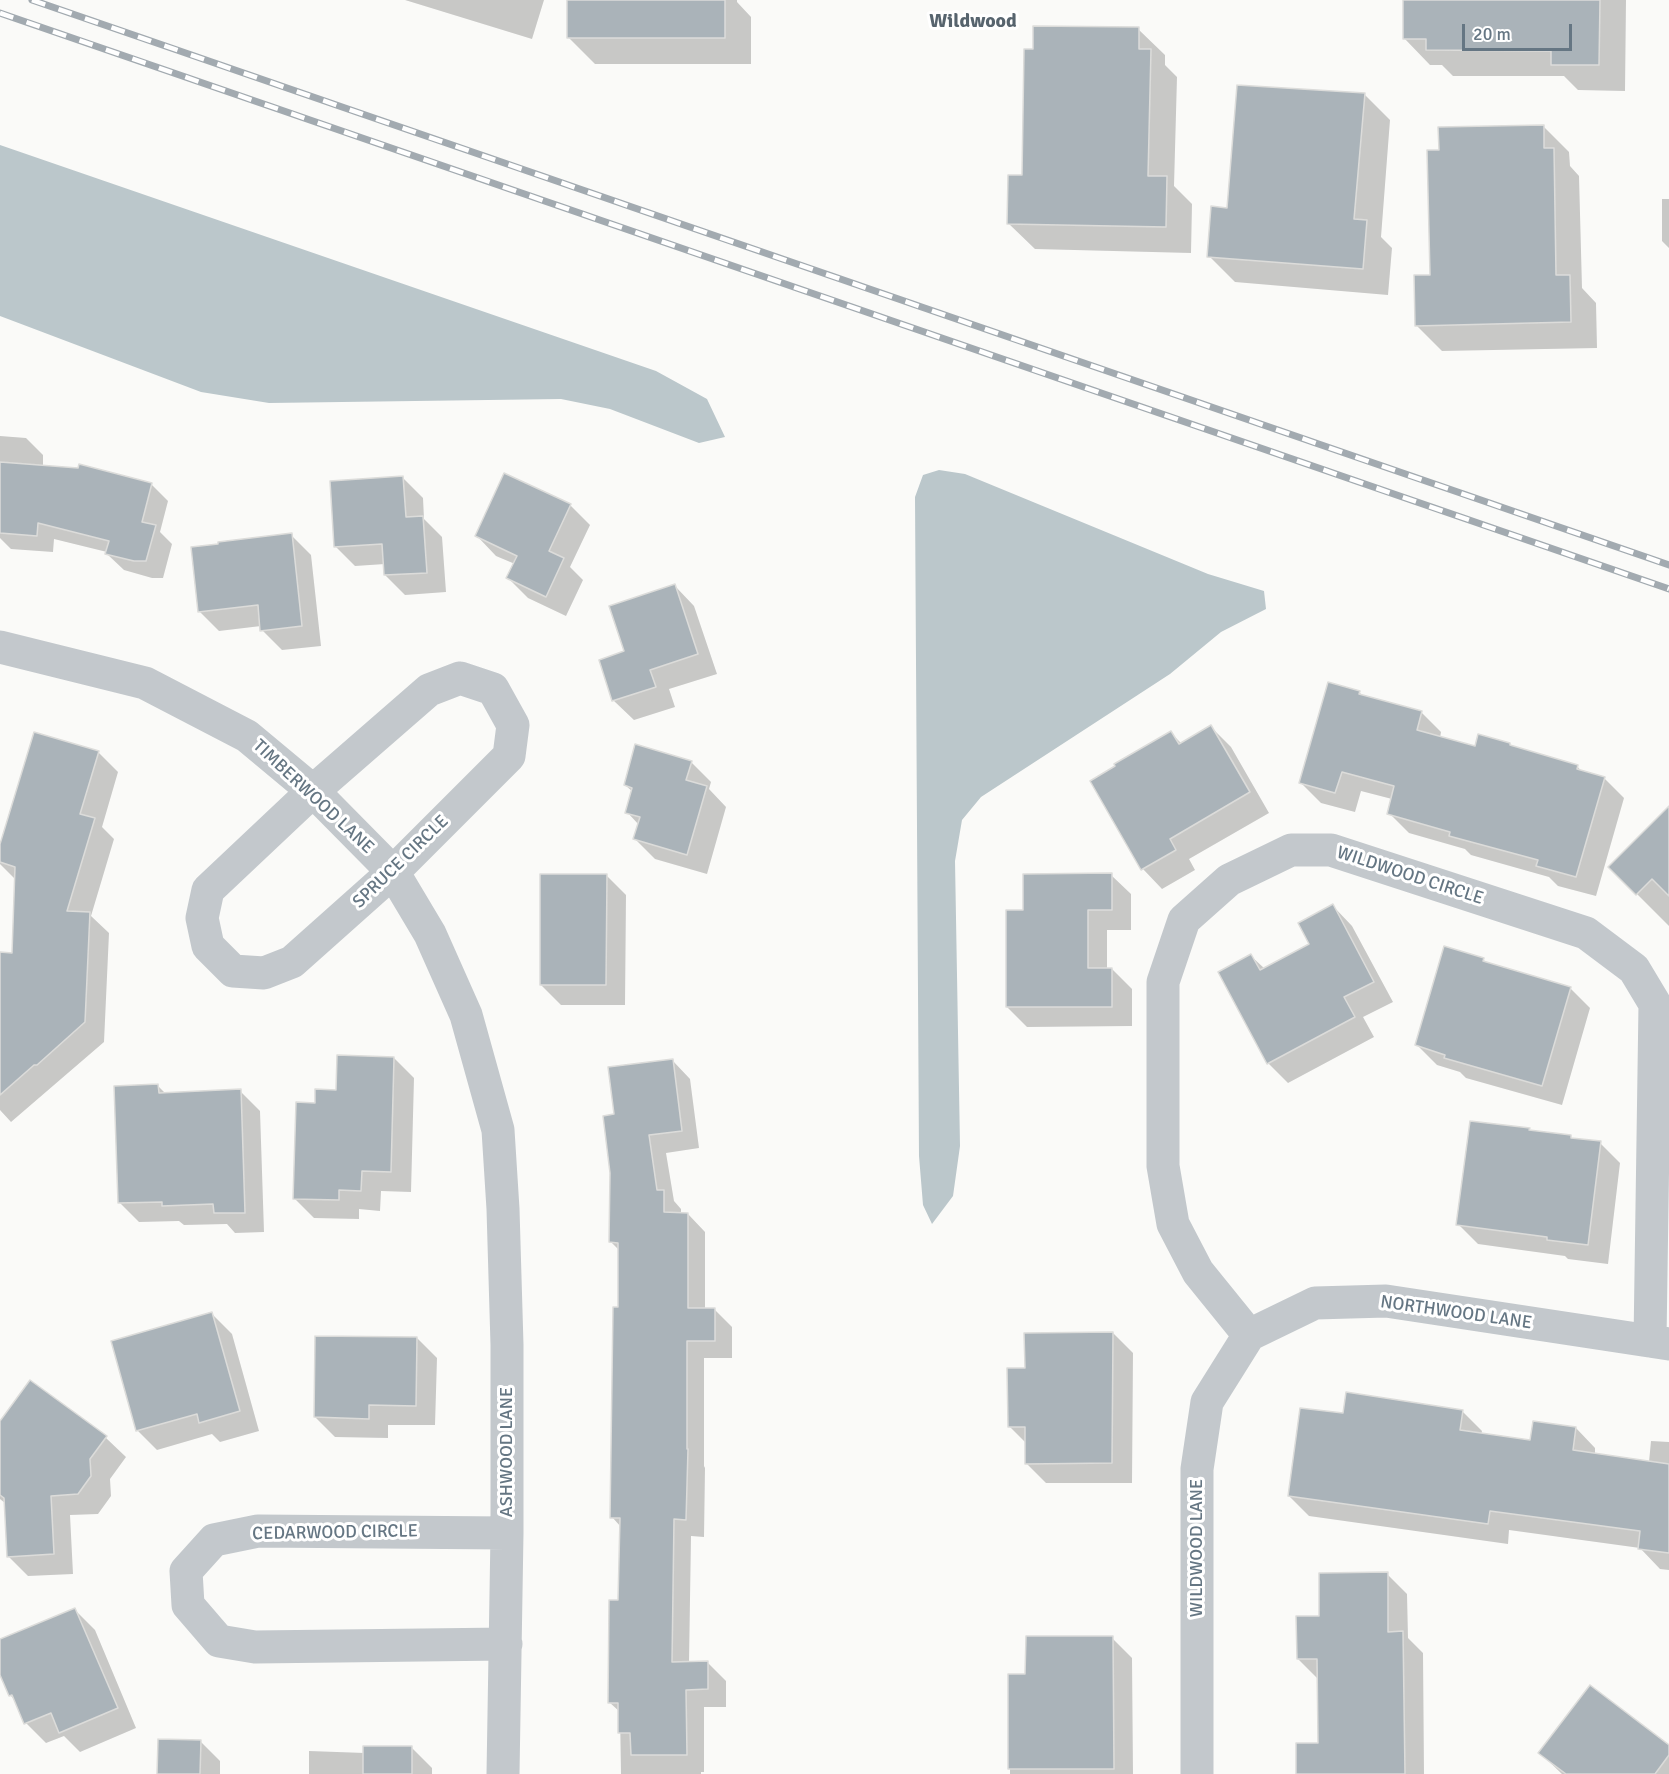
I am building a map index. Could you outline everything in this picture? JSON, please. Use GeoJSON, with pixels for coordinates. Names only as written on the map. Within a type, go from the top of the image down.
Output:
{"type":"FeatureCollection","features":[{"type":"Feature","properties":{"kind":"street","name":"TIMBERWOOD LANE"},"geometry":{"type":"LineString","coordinates":[[0,647],[145,683],[248,736],[313,791],[393,872],[430,934],[466,1015],[498,1130]]}},
{"type":"Feature","properties":{"kind":"street","name":"SPRUCE CIRCLE"},"geometry":{"type":"LineString","coordinates":[[460,678],[493,689],[513,724],[509,756],[393,872],[292,962],[264,973],[233,971],[208,946],[202,918],[208,890],[313,791],[429,690],[460,678]]}},
{"type":"Feature","properties":{"kind":"street","name":"WILDWOOD CIRCLE"},"geometry":{"type":"LineString","coordinates":[[1249,1335],[1198,1272],[1173,1224],[1163,1166],[1163,982],[1184,920],[1229,880],[1291,850],[1331,850],[1586,933],[1634,969],[1655,1004],[1659,1343]]}},
{"type":"Feature","properties":{"kind":"street","name":"ASHWOOD LANE"},"geometry":{"type":"LineString","coordinates":[[498,1130],[507,1345],[503,1774]]}},
{"type":"Feature","properties":{"kind":"street","name":"NORTHWOOD LANE"},"geometry":{"type":"LineString","coordinates":[[1249,1335],[1315,1303],[1386,1301],[1659,1343]]}},
{"type":"Feature","properties":{"kind":"street","name":"WILDWOOD LANE"},"geometry":{"type":"LineString","coordinates":[[1197,1774],[1197,1469],[1207,1402],[1249,1335]]}},
{"type":"Feature","properties":{"kind":"street","name":"CEDARWOOD CIRCLE"},"geometry":{"type":"LineString","coordinates":[[506,1644],[255,1647],[219,1641],[188,1605],[186,1571],[214,1540],[258,1531],[507,1533]]}},
{"type":"Feature","properties":{"kind":"shaded area"},"geometry":{"type":"Polygon","coordinates":[[[0,145],[656,371],[707,399],[725,437],[699,443],[610,409],[561,399],[269,403],[201,392],[0,316],[0,145]]]}},
{"type":"Feature","properties":{"kind":"shaded area"},"geometry":{"type":"Polygon","coordinates":[[[939,470],[965,474],[1208,574],[1264,591],[1266,609],[1221,632],[1170,674],[981,797],[962,820],[955,861],[960,1146],[953,1196],[932,1224],[923,1205],[919,1156],[915,497],[923,475],[939,470]]]}},
{"type":"Feature","properties":{"kind":"building"},"geometry":{"type":"Polygon","coordinates":[[[567,0],[725,0],[725,38],[567,38],[567,0]]]}},
{"type":"Feature","properties":{"kind":"building"},"geometry":{"type":"Polygon","coordinates":[[[1403,0],[1600,0],[1599,65],[1551,65],[1551,51],[1426,50],[1426,39],[1403,39],[1403,0]]]}},
{"type":"Feature","properties":{"kind":"building"},"geometry":{"type":"Polygon","coordinates":[[[1033,26],[1139,27],[1139,49],[1151,49],[1148,176],[1167,176],[1166,227],[1007,224],[1008,175],[1022,175],[1024,49],[1033,49],[1033,26]]]}},
{"type":"Feature","properties":{"kind":"building"},"geometry":{"type":"Polygon","coordinates":[[[1237,85],[1365,93],[1354,219],[1367,220],[1363,269],[1207,257],[1211,206],[1227,208],[1237,85]]]}},
{"type":"Feature","properties":{"kind":"building"},"geometry":{"type":"Polygon","coordinates":[[[1544,125],[1544,148],[1554,148],[1556,275],[1570,275],[1571,322],[1415,326],[1414,275],[1430,275],[1427,150],[1439,150],[1438,127],[1544,125]]]}},
{"type":"Feature","properties":{"kind":"building"},"geometry":{"type":"Polygon","coordinates":[[[0,462],[78,468],[79,464],[152,483],[142,522],[156,525],[146,561],[134,561],[105,554],[109,541],[38,523],[37,536],[0,533],[0,462]]]}},
{"type":"Feature","properties":{"kind":"building"},"geometry":{"type":"Polygon","coordinates":[[[504,473],[571,504],[549,551],[564,558],[546,597],[506,578],[517,556],[475,536],[504,473]]]}},
{"type":"Feature","properties":{"kind":"building"},"geometry":{"type":"Polygon","coordinates":[[[403,476],[406,517],[423,516],[427,573],[384,575],[382,544],[334,547],[330,481],[403,476]]]}},
{"type":"Feature","properties":{"kind":"building"},"geometry":{"type":"Polygon","coordinates":[[[292,533],[302,626],[260,631],[258,605],[198,612],[191,547],[292,533]]]}},
{"type":"Feature","properties":{"kind":"building"},"geometry":{"type":"Polygon","coordinates":[[[675,584],[698,654],[650,670],[656,687],[612,701],[599,660],[624,651],[609,606],[675,584]]]}},
{"type":"Feature","properties":{"kind":"building"},"geometry":{"type":"Polygon","coordinates":[[[1328,682],[1360,691],[1359,694],[1422,711],[1417,730],[1475,746],[1478,734],[1578,765],[1577,769],[1605,777],[1576,877],[1536,866],[1538,860],[1449,836],[1450,832],[1387,814],[1394,786],[1342,772],[1335,793],[1299,783],[1328,682]]]}},
{"type":"Feature","properties":{"kind":"building"},"geometry":{"type":"Polygon","coordinates":[[[1211,725],[1250,792],[1170,839],[1176,850],[1141,870],[1090,781],[1115,766],[1114,764],[1171,731],[1179,744],[1211,725]]]}},
{"type":"Feature","properties":{"kind":"building"},"geometry":{"type":"Polygon","coordinates":[[[34,732],[99,751],[80,814],[95,818],[67,911],[90,912],[85,1022],[0,1095],[0,952],[12,953],[15,867],[0,862],[0,844],[34,732]]]}},
{"type":"Feature","properties":{"kind":"building"},"geometry":{"type":"Polygon","coordinates":[[[635,744],[692,761],[686,780],[707,786],[687,855],[633,839],[640,817],[625,813],[632,788],[624,785],[635,744]]]}},
{"type":"Feature","properties":{"kind":"building"},"geometry":{"type":"Polygon","coordinates":[[[1669,806],[1669,896],[1652,879],[1636,895],[1608,867],[1669,806]]]}},
{"type":"Feature","properties":{"kind":"building"},"geometry":{"type":"Polygon","coordinates":[[[1112,873],[1112,910],[1088,910],[1088,968],[1112,968],[1112,1007],[1006,1007],[1006,910],[1023,910],[1023,874],[1112,873]]]}},
{"type":"Feature","properties":{"kind":"building"},"geometry":{"type":"Polygon","coordinates":[[[540,874],[607,874],[606,985],[540,985],[540,874]]]}},
{"type":"Feature","properties":{"kind":"building"},"geometry":{"type":"Polygon","coordinates":[[[1333,904],[1374,982],[1344,997],[1355,1017],[1267,1064],[1218,972],[1251,954],[1260,970],[1309,944],[1298,923],[1333,904]]]}},
{"type":"Feature","properties":{"kind":"building"},"geometry":{"type":"Polygon","coordinates":[[[1444,946],[1484,958],[1483,961],[1571,987],[1542,1086],[1444,1058],[1445,1055],[1415,1045],[1444,946]]]}},
{"type":"Feature","properties":{"kind":"building"},"geometry":{"type":"Polygon","coordinates":[[[337,1055],[394,1057],[391,1172],[362,1171],[361,1191],[339,1190],[339,1200],[293,1199],[296,1102],[315,1103],[315,1089],[336,1090],[337,1055]]]}},
{"type":"Feature","properties":{"kind":"building"},"geometry":{"type":"Polygon","coordinates":[[[673,1059],[682,1131],[649,1135],[657,1190],[664,1190],[664,1212],[688,1213],[688,1308],[715,1308],[715,1341],[687,1341],[686,1520],[674,1519],[672,1662],[708,1661],[708,1689],[686,1690],[687,1755],[631,1755],[630,1733],[618,1733],[618,1703],[608,1703],[609,1600],[618,1600],[620,1518],[610,1518],[613,1307],[618,1307],[618,1243],[609,1242],[610,1173],[603,1116],[614,1114],[608,1067],[673,1059]]]}},
{"type":"Feature","properties":{"kind":"building"},"geometry":{"type":"Polygon","coordinates":[[[158,1084],[159,1093],[241,1089],[245,1213],[214,1213],[213,1204],[162,1206],[162,1202],[118,1203],[114,1086],[158,1084]]]}},
{"type":"Feature","properties":{"kind":"building"},"geometry":{"type":"Polygon","coordinates":[[[1470,1121],[1530,1128],[1529,1130],[1571,1135],[1571,1138],[1601,1141],[1588,1245],[1456,1225],[1470,1121]]]}},
{"type":"Feature","properties":{"kind":"building"},"geometry":{"type":"Polygon","coordinates":[[[212,1312],[240,1411],[199,1423],[197,1414],[136,1431],[111,1341],[212,1312]]]}},
{"type":"Feature","properties":{"kind":"building"},"geometry":{"type":"Polygon","coordinates":[[[1113,1332],[1112,1463],[1025,1464],[1025,1427],[1008,1427],[1007,1368],[1025,1368],[1024,1333],[1113,1332]]]}},
{"type":"Feature","properties":{"kind":"building"},"geometry":{"type":"Polygon","coordinates":[[[315,1336],[417,1337],[416,1406],[369,1405],[369,1419],[314,1417],[315,1336]]]}},
{"type":"Feature","properties":{"kind":"building"},"geometry":{"type":"Polygon","coordinates":[[[30,1380],[107,1436],[90,1459],[91,1476],[78,1494],[51,1496],[54,1554],[7,1557],[4,1498],[0,1495],[0,1421],[30,1380]]]}},
{"type":"Feature","properties":{"kind":"building"},"geometry":{"type":"Polygon","coordinates":[[[1346,1392],[1463,1410],[1460,1430],[1530,1440],[1533,1421],[1576,1427],[1573,1450],[1669,1464],[1669,1553],[1638,1549],[1640,1531],[1490,1511],[1488,1524],[1288,1496],[1300,1408],[1343,1413],[1346,1392]]]}},
{"type":"Feature","properties":{"kind":"building"},"geometry":{"type":"Polygon","coordinates":[[[1388,1572],[1388,1632],[1403,1631],[1405,1774],[1296,1774],[1296,1743],[1318,1743],[1317,1659],[1297,1659],[1296,1616],[1319,1616],[1319,1573],[1388,1572]]]}},
{"type":"Feature","properties":{"kind":"building"},"geometry":{"type":"Polygon","coordinates":[[[75,1608],[118,1708],[59,1733],[51,1713],[24,1724],[12,1695],[9,1696],[0,1675],[0,1639],[75,1608]]]}},
{"type":"Feature","properties":{"kind":"building"},"geometry":{"type":"Polygon","coordinates":[[[1026,1636],[1113,1636],[1114,1769],[1008,1769],[1008,1674],[1025,1674],[1026,1636]]]}},
{"type":"Feature","properties":{"kind":"building"},"geometry":{"type":"Polygon","coordinates":[[[1590,1685],[1669,1745],[1669,1755],[1655,1774],[1566,1774],[1538,1753],[1590,1685]]]}},
{"type":"Feature","properties":{"kind":"building"},"geometry":{"type":"Polygon","coordinates":[[[158,1739],[201,1740],[200,1774],[157,1774],[158,1739]]]}},
{"type":"Feature","properties":{"kind":"building"},"geometry":{"type":"Polygon","coordinates":[[[363,1746],[412,1746],[412,1774],[363,1774],[363,1746]]]}},
{"type":"Feature","properties":{"kind":"railway"},"geometry":{"type":"LineString","coordinates":[[32,0],[1669,565]]}},
{"type":"Feature","properties":{"kind":"railway"},"geometry":{"type":"LineString","coordinates":[[0,13],[1669,589]]}},
{"type":"Feature","properties":{"kind":"district","name":"Wildwood"},"geometry":{"type":"Point","coordinates":[973,22]}}]}
